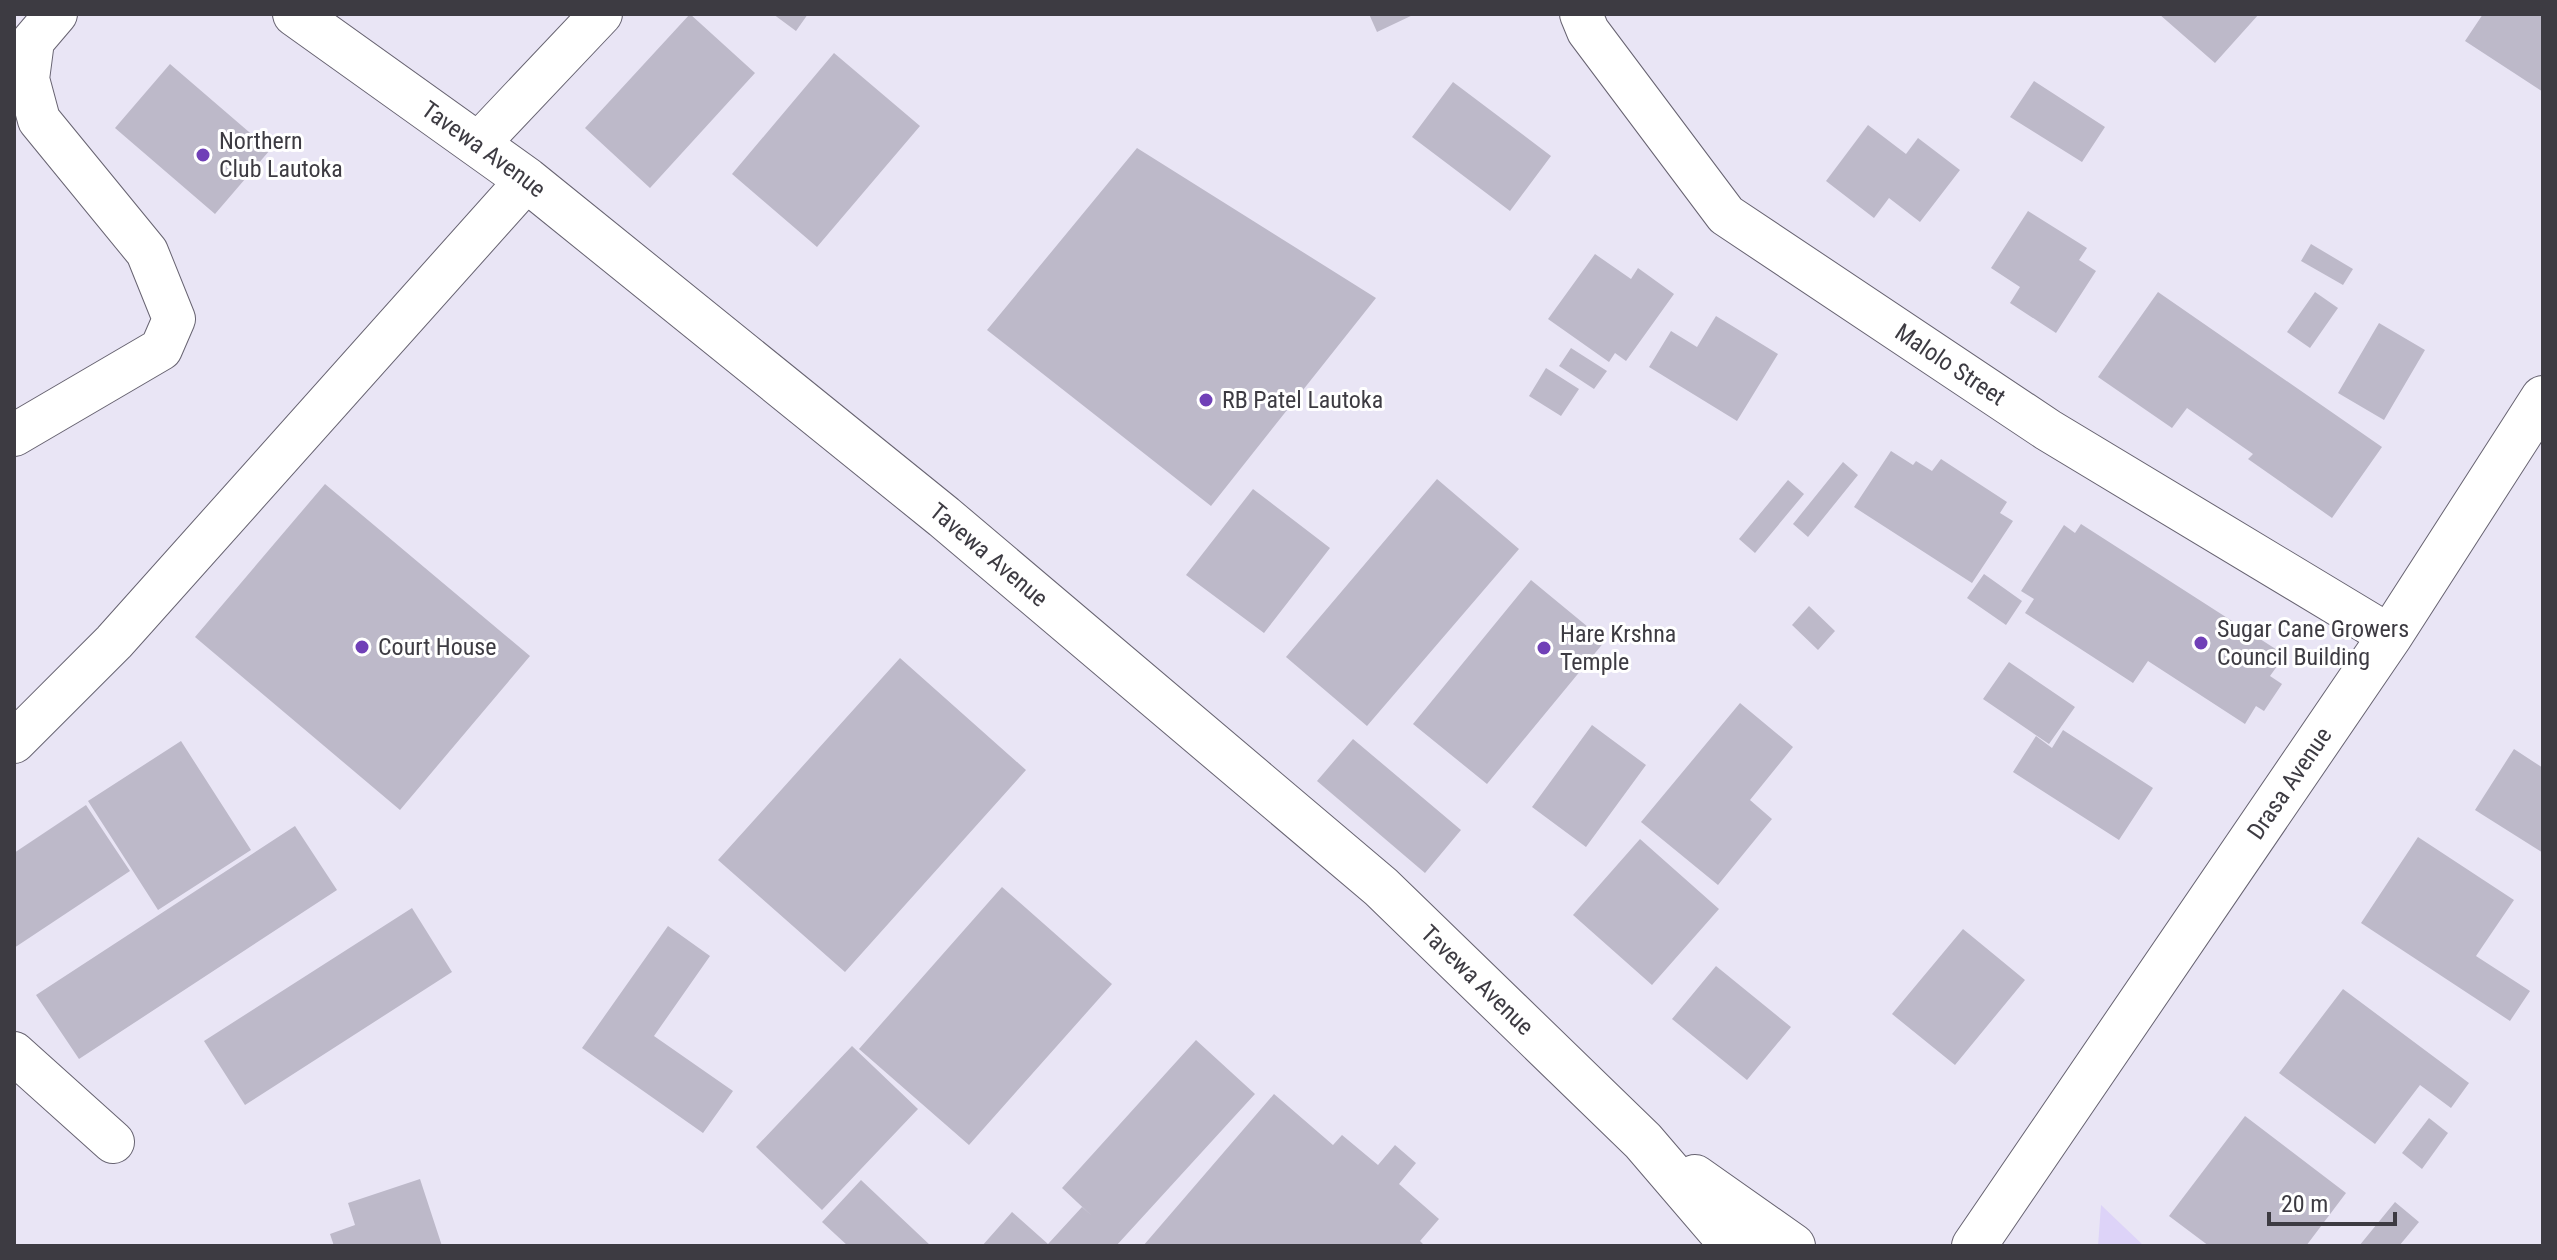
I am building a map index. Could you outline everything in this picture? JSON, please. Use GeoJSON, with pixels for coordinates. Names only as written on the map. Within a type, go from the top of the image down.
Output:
{"type":"FeatureCollection","features":[{"type":"Feature","properties":{"kind":"main road","name":"Tavewa Avenue"},"geometry":{"type":"LineString","coordinates":[[295,14],[527,180],[944,517],[1369,877],[1643,1141],[1733,1246]]}},
{"type":"Feature","properties":{"kind":"main road","name":"Drasa Avenue"},"geometry":{"type":"LineString","coordinates":[[1974,1246],[2031,1167],[2390,636],[2543,398]]}},
{"type":"Feature","properties":{"kind":"main road","name":"Tavewa Avenue"},"geometry":{"type":"LineString","coordinates":[[1643,1141],[1793,1246]]}},
{"type":"Feature","properties":{"kind":"main road","name":"Drasa Avenue"},"geometry":{"type":"LineString","coordinates":[[2015,1246],[2031,1167]]}},
{"type":"Feature","properties":{"kind":"street"},"geometry":{"type":"LineString","coordinates":[[14,435],[161,349],[174,319],[147,252],[39,120],[28,79],[33,41],[56,14]]}},
{"type":"Feature","properties":{"kind":"street"},"geometry":{"type":"LineString","coordinates":[[478,144],[601,14]]}},
{"type":"Feature","properties":{"kind":"street","name":"Malolo Street"},"geometry":{"type":"LineString","coordinates":[[1581,14],[1588,31],[1726,215],[2048,430],[2390,636]]}},
{"type":"Feature","properties":{"kind":"street"},"geometry":{"type":"LineString","coordinates":[[14,742],[114,642],[527,180]]}},
{"type":"Feature","properties":{"kind":"street"},"geometry":{"type":"LineString","coordinates":[[14,412],[78,396]]}},
{"type":"Feature","properties":{"kind":"street"},"geometry":{"type":"LineString","coordinates":[[14,1053],[113,1142]]}},
{"type":"Feature","properties":{"kind":"shaded area"},"geometry":{"type":"Polygon","coordinates":[[[2101,1205],[2144,1246],[2098,1246],[2101,1205]]]}},
{"type":"Feature","properties":{"kind":"building"},"geometry":{"type":"Polygon","coordinates":[[[690,14],[755,73],[650,188],[585,128],[690,14]]]}},
{"type":"Feature","properties":{"kind":"building"},"geometry":{"type":"Polygon","coordinates":[[[773,14],[808,14],[796,31],[773,14]]]}},
{"type":"Feature","properties":{"kind":"building"},"geometry":{"type":"Polygon","coordinates":[[[1369,14],[1415,14],[1377,32],[1369,14]]]}},
{"type":"Feature","properties":{"kind":"building"},"geometry":{"type":"Polygon","coordinates":[[[2159,14],[2259,14],[2215,63],[2159,14]]]}},
{"type":"Feature","properties":{"kind":"building"},"geometry":{"type":"Polygon","coordinates":[[[2483,14],[2543,14],[2543,92],[2465,41],[2483,14]]]}},
{"type":"Feature","properties":{"kind":"building"},"geometry":{"type":"Polygon","coordinates":[[[834,53],[920,126],[817,247],[732,174],[834,53]]]}},
{"type":"Feature","properties":{"kind":"building"},"geometry":{"type":"Polygon","coordinates":[[[170,64],[270,150],[215,214],[115,128],[170,64]]]}},
{"type":"Feature","properties":{"kind":"building"},"geometry":{"type":"Polygon","coordinates":[[[2034,81],[2105,127],[2082,162],[2010,117],[2034,81]]]}},
{"type":"Feature","properties":{"kind":"building"},"geometry":{"type":"Polygon","coordinates":[[[1453,82],[1551,156],[1510,211],[1412,137],[1453,82]]]}},
{"type":"Feature","properties":{"kind":"building"},"geometry":{"type":"Polygon","coordinates":[[[1868,125],[1906,154],[1918,138],[1960,170],[1920,222],[1889,198],[1874,218],[1826,181],[1868,125]]]}},
{"type":"Feature","properties":{"kind":"building"},"geometry":{"type":"Polygon","coordinates":[[[1137,148],[1376,298],[1211,506],[987,330],[1137,148]]]}},
{"type":"Feature","properties":{"kind":"building"},"geometry":{"type":"Polygon","coordinates":[[[2028,211],[2087,248],[2079,260],[2096,271],[2056,333],[2010,303],[2020,287],[1991,268],[2028,211]]]}},
{"type":"Feature","properties":{"kind":"building"},"geometry":{"type":"Polygon","coordinates":[[[2311,244],[2353,269],[2343,285],[2301,261],[2311,244]]]}},
{"type":"Feature","properties":{"kind":"building"},"geometry":{"type":"Polygon","coordinates":[[[1595,254],[1631,279],[1638,268],[1674,294],[1626,361],[1615,353],[1609,362],[1548,319],[1595,254]]]}},
{"type":"Feature","properties":{"kind":"building"},"geometry":{"type":"Polygon","coordinates":[[[2158,292],[2382,447],[2332,518],[2248,459],[2253,454],[2187,408],[2172,428],[2098,377],[2158,292]]]}},
{"type":"Feature","properties":{"kind":"building"},"geometry":{"type":"Polygon","coordinates":[[[2315,292],[2338,308],[2310,348],[2287,332],[2315,292]]]}},
{"type":"Feature","properties":{"kind":"building"},"geometry":{"type":"Polygon","coordinates":[[[1716,316],[1778,354],[1737,421],[1649,367],[1671,331],[1697,347],[1716,316]]]}},
{"type":"Feature","properties":{"kind":"building"},"geometry":{"type":"Polygon","coordinates":[[[2379,323],[2425,350],[2384,420],[2338,393],[2379,323]]]}},
{"type":"Feature","properties":{"kind":"building"},"geometry":{"type":"Polygon","coordinates":[[[1571,348],[1607,371],[1594,389],[1559,366],[1571,348]]]}},
{"type":"Feature","properties":{"kind":"building"},"geometry":{"type":"Polygon","coordinates":[[[1546,368],[1579,389],[1561,416],[1529,396],[1546,368]]]}},
{"type":"Feature","properties":{"kind":"building"},"geometry":{"type":"Polygon","coordinates":[[[1891,451],[1913,465],[1916,461],[1932,471],[1941,459],[2007,502],[2000,513],[2013,521],[1972,583],[1854,507],[1891,451]]]}},
{"type":"Feature","properties":{"kind":"building"},"geometry":{"type":"Polygon","coordinates":[[[1843,462],[1858,475],[1808,537],[1793,524],[1843,462]]]}},
{"type":"Feature","properties":{"kind":"building"},"geometry":{"type":"Polygon","coordinates":[[[1437,479],[1519,549],[1367,726],[1286,657],[1437,479]]]}},
{"type":"Feature","properties":{"kind":"building"},"geometry":{"type":"Polygon","coordinates":[[[1788,480],[1804,494],[1755,553],[1739,539],[1788,480]]]}},
{"type":"Feature","properties":{"kind":"building","name":"Court House"},"geometry":{"type":"Polygon","coordinates":[[[325,484],[530,656],[400,810],[195,637],[325,484]]]}},
{"type":"Feature","properties":{"kind":"building"},"geometry":{"type":"Polygon","coordinates":[[[1253,489],[1330,548],[1264,633],[1186,575],[1253,489]]]}},
{"type":"Feature","properties":{"kind":"building"},"geometry":{"type":"Polygon","coordinates":[[[2081,524],[2285,655],[2270,676],[2282,684],[2264,711],[2256,706],[2245,724],[2148,661],[2133,683],[2025,613],[2034,599],[2021,591],[2064,525],[2075,533],[2081,524]]]}},
{"type":"Feature","properties":{"kind":"building"},"geometry":{"type":"Polygon","coordinates":[[[1984,574],[2022,601],[2006,625],[1967,598],[1984,574]]]}},
{"type":"Feature","properties":{"kind":"building"},"geometry":{"type":"Polygon","coordinates":[[[1531,580],[1605,641],[1487,784],[1413,724],[1531,580]]]}},
{"type":"Feature","properties":{"kind":"building"},"geometry":{"type":"Polygon","coordinates":[[[1809,606],[1835,631],[1818,650],[1792,625],[1809,606]]]}},
{"type":"Feature","properties":{"kind":"building"},"geometry":{"type":"Polygon","coordinates":[[[900,658],[1026,770],[845,972],[718,860],[900,658]]]}},
{"type":"Feature","properties":{"kind":"building"},"geometry":{"type":"Polygon","coordinates":[[[2009,662],[2075,707],[2049,744],[1983,699],[2009,662]]]}},
{"type":"Feature","properties":{"kind":"building"},"geometry":{"type":"Polygon","coordinates":[[[1740,703],[1793,747],[1750,800],[1772,819],[1718,885],[1641,822],[1740,703]]]}},
{"type":"Feature","properties":{"kind":"building"},"geometry":{"type":"Polygon","coordinates":[[[1592,725],[1646,765],[1586,847],[1532,807],[1592,725]]]}},
{"type":"Feature","properties":{"kind":"building"},"geometry":{"type":"Polygon","coordinates":[[[2063,730],[2153,788],[2119,840],[2013,772],[2036,736],[2052,748],[2063,730]]]}},
{"type":"Feature","properties":{"kind":"building"},"geometry":{"type":"Polygon","coordinates":[[[1353,739],[1461,830],[1425,873],[1317,781],[1353,739]]]}},
{"type":"Feature","properties":{"kind":"building"},"geometry":{"type":"Polygon","coordinates":[[[181,741],[251,850],[158,910],[88,801],[181,741]]]}},
{"type":"Feature","properties":{"kind":"building"},"geometry":{"type":"Polygon","coordinates":[[[2514,749],[2543,768],[2543,853],[2475,810],[2514,749]]]}},
{"type":"Feature","properties":{"kind":"building"},"geometry":{"type":"Polygon","coordinates":[[[86,805],[130,871],[14,948],[14,853],[86,805]]]}},
{"type":"Feature","properties":{"kind":"building"},"geometry":{"type":"Polygon","coordinates":[[[295,826],[337,890],[79,1059],[36,995],[295,826]]]}},
{"type":"Feature","properties":{"kind":"building"},"geometry":{"type":"Polygon","coordinates":[[[2418,837],[2514,900],[2476,956],[2530,991],[2510,1021],[2361,923],[2418,837]]]}},
{"type":"Feature","properties":{"kind":"building"},"geometry":{"type":"Polygon","coordinates":[[[1640,839],[1719,909],[1652,985],[1573,915],[1640,839]]]}},
{"type":"Feature","properties":{"kind":"building"},"geometry":{"type":"Polygon","coordinates":[[[1002,887],[1112,984],[969,1145],[859,1049],[1002,887]]]}},
{"type":"Feature","properties":{"kind":"building"},"geometry":{"type":"Polygon","coordinates":[[[412,908],[452,972],[245,1105],[204,1041],[412,908]]]}},
{"type":"Feature","properties":{"kind":"building"},"geometry":{"type":"Polygon","coordinates":[[[668,926],[710,956],[654,1036],[733,1091],[703,1133],[582,1048],[668,926]]]}},
{"type":"Feature","properties":{"kind":"building"},"geometry":{"type":"Polygon","coordinates":[[[1963,929],[2025,980],[1955,1065],[1892,1014],[1963,929]]]}},
{"type":"Feature","properties":{"kind":"building"},"geometry":{"type":"Polygon","coordinates":[[[1716,966],[1791,1027],[1747,1080],[1672,1019],[1716,966]]]}},
{"type":"Feature","properties":{"kind":"building"},"geometry":{"type":"Polygon","coordinates":[[[2343,989],[2469,1083],[2451,1108],[2420,1085],[2375,1144],[2279,1073],[2343,989]]]}},
{"type":"Feature","properties":{"kind":"building"},"geometry":{"type":"Polygon","coordinates":[[[1196,1040],[1255,1094],[1116,1246],[982,1246],[1012,1212],[1048,1244],[1082,1207],[1092,1216],[1062,1188],[1196,1040]]]}},
{"type":"Feature","properties":{"kind":"building"},"geometry":{"type":"Polygon","coordinates":[[[852,1046],[918,1109],[822,1210],[756,1147],[852,1046]]]}},
{"type":"Feature","properties":{"kind":"building"},"geometry":{"type":"Polygon","coordinates":[[[1274,1094],[1333,1145],[1342,1135],[1378,1165],[1395,1145],[1416,1163],[1399,1184],[1439,1219],[1420,1241],[1425,1246],[1143,1246],[1274,1094]]]}},
{"type":"Feature","properties":{"kind":"building"},"geometry":{"type":"Polygon","coordinates":[[[2245,1116],[2346,1193],[2306,1246],[2209,1246],[2169,1216],[2245,1116]]]}},
{"type":"Feature","properties":{"kind":"building"},"geometry":{"type":"Polygon","coordinates":[[[2429,1118],[2448,1133],[2422,1169],[2402,1153],[2429,1118]]]}},
{"type":"Feature","properties":{"kind":"building"},"geometry":{"type":"Polygon","coordinates":[[[420,1179],[442,1246],[334,1246],[330,1234],[355,1225],[348,1203],[420,1179]]]}},
{"type":"Feature","properties":{"kind":"building"},"geometry":{"type":"Polygon","coordinates":[[[861,1180],[931,1246],[848,1246],[822,1222],[861,1180]]]}},
{"type":"Feature","properties":{"kind":"building"},"geometry":{"type":"Polygon","coordinates":[[[2395,1202],[2419,1222],[2399,1246],[2359,1246],[2395,1202]]]}},
{"type":"Feature","properties":{"kind":"place","name":"Northern Club Lautoka"},"geometry":{"type":"Point","coordinates":[203,155]}},
{"type":"Feature","properties":{"kind":"place","name":"RB Patel Lautoka"},"geometry":{"type":"Point","coordinates":[1206,400]}},
{"type":"Feature","properties":{"kind":"place","name":"Sugar Cane Growers Council Building"},"geometry":{"type":"Point","coordinates":[2201,643]}},
{"type":"Feature","properties":{"kind":"place","name":"Court House"},"geometry":{"type":"Point","coordinates":[362,647]}},
{"type":"Feature","properties":{"kind":"place","name":"Hare Krshna Temple"},"geometry":{"type":"Point","coordinates":[1544,648]}}]}
